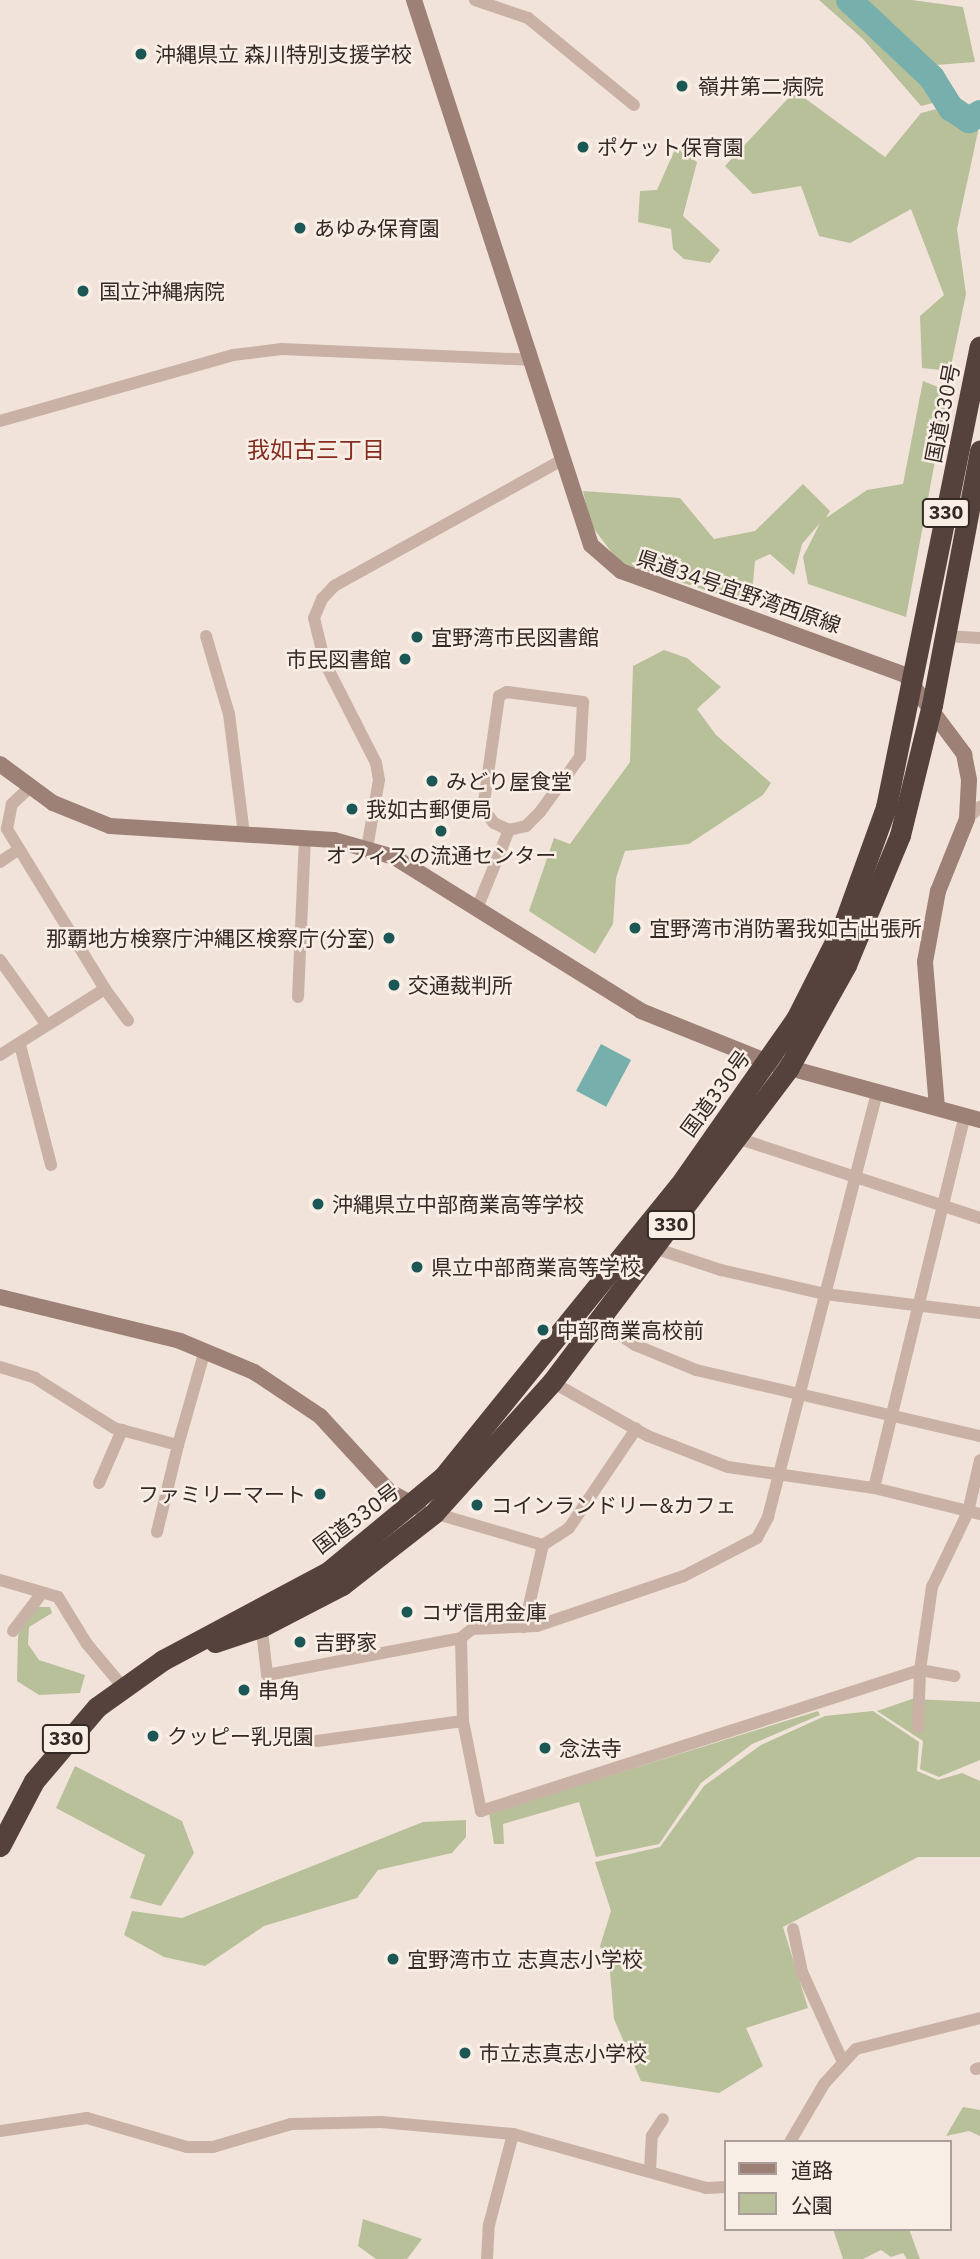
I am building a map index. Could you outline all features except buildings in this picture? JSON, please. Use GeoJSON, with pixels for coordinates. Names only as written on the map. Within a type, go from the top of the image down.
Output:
{"type":"FeatureCollection","features":[{"type":"Feature","properties":{"kind":"highway","name":"国道330号"},"geometry":{"type":"LineString","coordinates":[[424,1509],[546,1357],[768,1062],[796,1019],[860,886],[886,807],[980,346]]}},
{"type":"Feature","properties":{"kind":"highway","name":"国道330号"},"geometry":{"type":"LineString","coordinates":[[0,1846],[4,1824],[75,1728],[123,1687],[163,1660],[259,1617],[424,1509],[552,1381],[789,1067],[873,908],[909,808],[932,705],[980,450]]}},
{"type":"Feature","properties":{"kind":"main road","name":"県道34号宜野湾西原線"},"geometry":{"type":"LineString","coordinates":[[414,0],[591,545],[621,572],[809,636],[912,681],[932,705],[964,754],[970,780],[967,819],[928,927],[925,1010],[937,1108]]}},
{"type":"Feature","properties":{"kind":"main road"},"geometry":{"type":"LineString","coordinates":[[0,764],[28,789],[110,826],[305,837],[367,848],[418,868],[615,998],[768,1062],[973,1118]]}},
{"type":"Feature","properties":{"kind":"main road"},"geometry":{"type":"LineString","coordinates":[[0,1297],[205,1350],[278,1385],[311,1409],[390,1493],[424,1509]]}},
{"type":"Feature","properties":{"kind":"street"},"geometry":{"type":"LineString","coordinates":[[475,0],[528,18],[634,105]]}},
{"type":"Feature","properties":{"kind":"street"},"geometry":{"type":"LineString","coordinates":[[0,421],[233,355],[282,349],[530,359]]}},
{"type":"Feature","properties":{"kind":"street"},"geometry":{"type":"LineString","coordinates":[[367,848],[379,780],[325,663],[314,618],[322,599],[334,586],[562,460]]}},
{"type":"Feature","properties":{"kind":"street"},"geometry":{"type":"LineString","coordinates":[[206,636],[229,715],[244,835]]}},
{"type":"Feature","properties":{"kind":"street"},"geometry":{"type":"LineString","coordinates":[[944,636],[980,638]]}},
{"type":"Feature","properties":{"kind":"street"},"geometry":{"type":"LineString","coordinates":[[508,692],[583,702],[580,757],[540,812],[526,826],[509,830],[494,823],[483,808],[499,696],[508,692]]}},
{"type":"Feature","properties":{"kind":"street"},"geometry":{"type":"LineString","coordinates":[[28,789],[5,819],[19,849],[105,989],[128,1021]]}},
{"type":"Feature","properties":{"kind":"street"},"geometry":{"type":"LineString","coordinates":[[967,819],[980,807]]}},
{"type":"Feature","properties":{"kind":"street"},"geometry":{"type":"LineString","coordinates":[[478,906],[509,830]]}},
{"type":"Feature","properties":{"kind":"street"},"geometry":{"type":"LineString","coordinates":[[298,997],[305,837]]}},
{"type":"Feature","properties":{"kind":"street"},"geometry":{"type":"LineString","coordinates":[[0,862],[19,849]]}},
{"type":"Feature","properties":{"kind":"street"},"geometry":{"type":"LineString","coordinates":[[0,960],[46,1024]]}},
{"type":"Feature","properties":{"kind":"street"},"geometry":{"type":"LineString","coordinates":[[0,1055],[20,1045],[46,1024],[105,989]]}},
{"type":"Feature","properties":{"kind":"street"},"geometry":{"type":"LineString","coordinates":[[20,1045],[51,1165]]}},
{"type":"Feature","properties":{"kind":"street"},"geometry":{"type":"LineString","coordinates":[[259,1617],[267,1675],[461,1638],[472,1629],[524,1627],[619,1601],[726,1558],[757,1538],[768,1517],[797,1392],[877,1093]]}},
{"type":"Feature","properties":{"kind":"street"},"geometry":{"type":"LineString","coordinates":[[874,1488],[890,1414],[922,1308],[944,1207],[973,1118]]}},
{"type":"Feature","properties":{"kind":"street"},"geometry":{"type":"LineString","coordinates":[[737,1138],[855,1180],[980,1218]]}},
{"type":"Feature","properties":{"kind":"street"},"geometry":{"type":"LineString","coordinates":[[654,1248],[825,1294],[980,1313]]}},
{"type":"Feature","properties":{"kind":"street"},"geometry":{"type":"LineString","coordinates":[[598,1321],[635,1345],[696,1370],[980,1436]]}},
{"type":"Feature","properties":{"kind":"street"},"geometry":{"type":"LineString","coordinates":[[157,1532],[178,1444],[205,1350]]}},
{"type":"Feature","properties":{"kind":"street"},"geometry":{"type":"LineString","coordinates":[[0,1367],[35,1378],[122,1430],[178,1444]]}},
{"type":"Feature","properties":{"kind":"street"},"geometry":{"type":"LineString","coordinates":[[552,1381],[636,1429],[728,1467],[874,1488],[974,1513]]}},
{"type":"Feature","properties":{"kind":"street"},"geometry":{"type":"LineString","coordinates":[[524,1627],[543,1545],[569,1528],[636,1429]]}},
{"type":"Feature","properties":{"kind":"street"},"geometry":{"type":"LineString","coordinates":[[99,1483],[122,1430]]}},
{"type":"Feature","properties":{"kind":"street"},"geometry":{"type":"LineString","coordinates":[[918,1728],[920,1671],[932,1587],[974,1513],[980,1460]]}},
{"type":"Feature","properties":{"kind":"street"},"geometry":{"type":"LineString","coordinates":[[424,1509],[543,1545]]}},
{"type":"Feature","properties":{"kind":"street"},"geometry":{"type":"LineString","coordinates":[[0,1580],[58,1597],[87,1644],[123,1687]]}},
{"type":"Feature","properties":{"kind":"street"},"geometry":{"type":"LineString","coordinates":[[13,1631],[42,1593]]}},
{"type":"Feature","properties":{"kind":"street"},"geometry":{"type":"LineString","coordinates":[[461,1638],[463,1721],[481,1811],[920,1671],[954,1676]]}},
{"type":"Feature","properties":{"kind":"street"},"geometry":{"type":"LineString","coordinates":[[317,1741],[463,1721]]}},
{"type":"Feature","properties":{"kind":"street"},"geometry":{"type":"LineString","coordinates":[[793,1929],[802,1972],[842,2060]]}},
{"type":"Feature","properties":{"kind":"street"},"geometry":{"type":"LineString","coordinates":[[791,2140],[842,2060],[856,2049],[980,2018]]}},
{"type":"Feature","properties":{"kind":"street"},"geometry":{"type":"LineString","coordinates":[[0,2131],[87,2118],[187,2147],[213,2147],[291,2124],[381,2123],[513,2134],[706,2188],[724,2188]]}},
{"type":"Feature","properties":{"kind":"street"},"geometry":{"type":"LineString","coordinates":[[650,2171],[652,2136],[663,2119]]}},
{"type":"Feature","properties":{"kind":"street"},"geometry":{"type":"LineString","coordinates":[[487,2259],[489,2225],[513,2134]]}},
{"type":"Feature","properties":{"kind":"green space"},"geometry":{"type":"Polygon","coordinates":[[[819,0],[912,0],[963,7],[975,62],[936,65],[949,99],[921,106],[863,39],[819,0]]]}},
{"type":"Feature","properties":{"kind":"green space"},"geometry":{"type":"Polygon","coordinates":[[[795,91],[885,157],[921,113],[960,103],[979,127],[957,229],[966,294],[950,371],[922,368],[920,316],[944,295],[911,209],[850,243],[819,236],[801,186],[753,194],[725,166],[795,91]]]}},
{"type":"Feature","properties":{"kind":"green space"},"geometry":{"type":"Polygon","coordinates":[[[676,147],[697,162],[683,216],[720,250],[710,263],[684,259],[673,249],[671,229],[638,222],[640,191],[657,190],[676,147]]]}},
{"type":"Feature","properties":{"kind":"green space"},"geometry":{"type":"Polygon","coordinates":[[[923,381],[948,391],[906,617],[808,584],[803,557],[820,523],[802,544],[794,575],[770,554],[755,561],[751,605],[619,562],[591,525],[583,491],[680,498],[714,539],[755,531],[803,484],[830,511],[826,518],[867,490],[903,484],[923,381]]]}},
{"type":"Feature","properties":{"kind":"green space"},"geometry":{"type":"Polygon","coordinates":[[[664,650],[687,658],[721,687],[697,709],[716,735],[771,783],[763,795],[689,844],[625,851],[616,878],[613,924],[595,954],[529,911],[554,838],[570,844],[630,762],[633,666],[664,650]]]}},
{"type":"Feature","properties":{"kind":"green space"},"geometry":{"type":"Polygon","coordinates":[[[31,1607],[50,1607],[52,1613],[29,1627],[28,1644],[39,1660],[85,1675],[80,1693],[39,1695],[17,1681],[18,1636],[31,1607]]]}},
{"type":"Feature","properties":{"kind":"green space"},"geometry":{"type":"Polygon","coordinates":[[[912,1699],[980,1702],[980,1760],[939,1777],[920,1769],[923,1741],[877,1711],[912,1699]]]}},
{"type":"Feature","properties":{"kind":"green space"},"geometry":{"type":"Polygon","coordinates":[[[818,1711],[820,1715],[752,1744],[701,1783],[659,1844],[596,1857],[579,1802],[503,1824],[504,1844],[494,1844],[489,1813],[818,1711]]]}},
{"type":"Feature","properties":{"kind":"green space"},"geometry":{"type":"Polygon","coordinates":[[[873,1711],[919,1742],[917,1771],[938,1780],[962,1773],[980,1781],[980,1857],[918,1857],[783,1927],[808,2008],[746,2028],[763,2066],[719,2093],[641,2081],[614,2019],[610,1972],[600,1946],[611,1911],[595,1862],[660,1847],[704,1786],[761,1745],[825,1716],[873,1711]]]}},
{"type":"Feature","properties":{"kind":"green space"},"geometry":{"type":"Polygon","coordinates":[[[75,1766],[182,1821],[194,1853],[161,1906],[130,1898],[145,1855],[56,1808],[75,1766]]]}},
{"type":"Feature","properties":{"kind":"green space"},"geometry":{"type":"Polygon","coordinates":[[[466,1820],[466,1837],[452,1853],[378,1870],[357,1898],[264,1926],[205,1966],[164,1957],[124,1935],[132,1911],[182,1918],[423,1822],[466,1820]]]}},
{"type":"Feature","properties":{"kind":"green space"},"geometry":{"type":"Polygon","coordinates":[[[963,2107],[980,2110],[980,2136],[969,2131],[946,2136],[963,2107]]]}},
{"type":"Feature","properties":{"kind":"green space"},"geometry":{"type":"Polygon","coordinates":[[[363,2219],[422,2239],[407,2259],[376,2259],[358,2246],[363,2219]]]}},
{"type":"Feature","properties":{"kind":"green space"},"geometry":{"type":"Polygon","coordinates":[[[834,2231],[910,2231],[920,2259],[907,2259],[903,2253],[891,2257],[881,2250],[863,2259],[843,2259],[834,2231]]]}},
{"type":"Feature","properties":{"kind":"water"},"geometry":{"type":"Polygon","coordinates":[[[601,1044],[631,1060],[606,1107],[576,1091],[601,1044]]]}},
{"type":"Feature","properties":{"kind":"waterway"},"geometry":{"type":"LineString","coordinates":[[849,0],[932,78],[951,108],[969,120],[980,113]]}},
{"type":"Feature","properties":{"kind":"place","name":"沖縄県立 森川特別支援学校"},"geometry":{"type":"Point","coordinates":[141,54]}},
{"type":"Feature","properties":{"kind":"place","name":"嶺井第二病院"},"geometry":{"type":"Point","coordinates":[682,86]}},
{"type":"Feature","properties":{"kind":"place","name":"ポケット保育園"},"geometry":{"type":"Point","coordinates":[583,147]}},
{"type":"Feature","properties":{"kind":"place","name":"あゆみ保育園"},"geometry":{"type":"Point","coordinates":[300,228]}},
{"type":"Feature","properties":{"kind":"place","name":"国立沖縄病院"},"geometry":{"type":"Point","coordinates":[83,291]}},
{"type":"Feature","properties":{"kind":"place","name":"宜野湾市民図書館"},"geometry":{"type":"Point","coordinates":[417,637]}},
{"type":"Feature","properties":{"kind":"place","name":"市民図書館"},"geometry":{"type":"Point","coordinates":[405,659]}},
{"type":"Feature","properties":{"kind":"place","name":"みどり屋食堂"},"geometry":{"type":"Point","coordinates":[432,781]}},
{"type":"Feature","properties":{"kind":"place","name":"我如古郵便局"},"geometry":{"type":"Point","coordinates":[352,809]}},
{"type":"Feature","properties":{"kind":"place","name":"オフィスの流通センター"},"geometry":{"type":"Point","coordinates":[441,831]}},
{"type":"Feature","properties":{"kind":"place","name":"宜野湾市消防署我如古出張所"},"geometry":{"type":"Point","coordinates":[635,928]}},
{"type":"Feature","properties":{"kind":"place","name":"那覇地方検察庁沖縄区検察庁(分室)"},"geometry":{"type":"Point","coordinates":[389,938]}},
{"type":"Feature","properties":{"kind":"place","name":"交通裁判所"},"geometry":{"type":"Point","coordinates":[394,985]}},
{"type":"Feature","properties":{"kind":"place","name":"沖縄県立中部商業高等学校"},"geometry":{"type":"Point","coordinates":[318,1204]}},
{"type":"Feature","properties":{"kind":"place","name":"県立中部商業高等学校"},"geometry":{"type":"Point","coordinates":[417,1267]}},
{"type":"Feature","properties":{"kind":"place","name":"中部商業高校前"},"geometry":{"type":"Point","coordinates":[543,1330]}},
{"type":"Feature","properties":{"kind":"place","name":"ファミリーマート"},"geometry":{"type":"Point","coordinates":[320,1494]}},
{"type":"Feature","properties":{"kind":"place","name":"コインランドリー&カフェ"},"geometry":{"type":"Point","coordinates":[477,1505]}},
{"type":"Feature","properties":{"kind":"place","name":"コザ信用金庫"},"geometry":{"type":"Point","coordinates":[407,1612]}},
{"type":"Feature","properties":{"kind":"place","name":"吉野家"},"geometry":{"type":"Point","coordinates":[300,1642]}},
{"type":"Feature","properties":{"kind":"place","name":"串角"},"geometry":{"type":"Point","coordinates":[244,1690]}},
{"type":"Feature","properties":{"kind":"place","name":"クッピー乳児園"},"geometry":{"type":"Point","coordinates":[153,1736]}},
{"type":"Feature","properties":{"kind":"place","name":"念法寺"},"geometry":{"type":"Point","coordinates":[545,1748]}},
{"type":"Feature","properties":{"kind":"place","name":"宜野湾市立 志真志小学校"},"geometry":{"type":"Point","coordinates":[393,1959]}},
{"type":"Feature","properties":{"kind":"place","name":"市立志真志小学校"},"geometry":{"type":"Point","coordinates":[465,2053]}},
{"type":"Feature","properties":{"kind":"district","name":"我如古三丁目"},"geometry":{"type":"Point","coordinates":[316,449]}}]}
